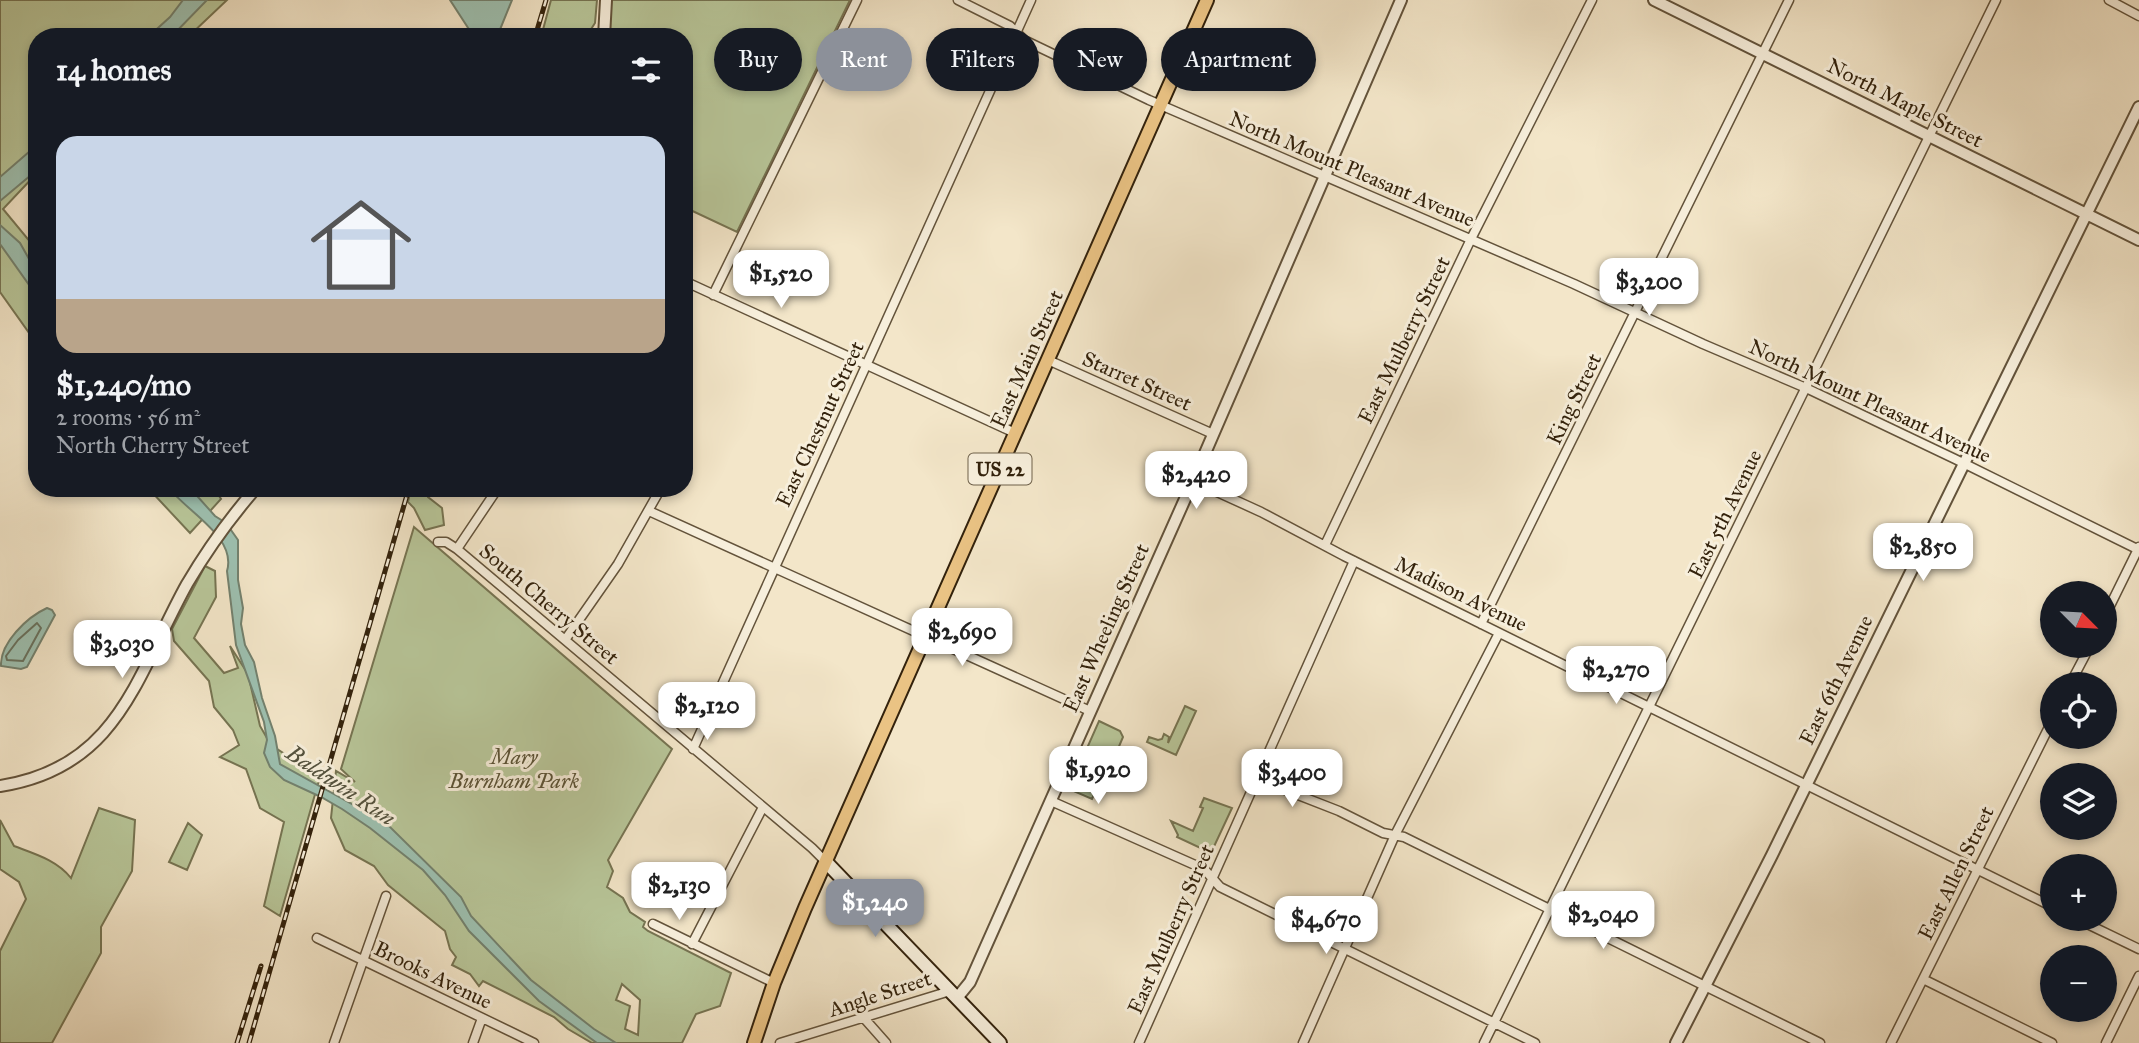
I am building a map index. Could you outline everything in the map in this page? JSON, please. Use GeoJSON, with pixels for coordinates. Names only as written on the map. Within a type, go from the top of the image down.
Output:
{"type":"FeatureCollection","features":[{"type":"Feature","properties":{"kind":"main road","name":"East Main Street"},"geometry":{"type":"LineString","coordinates":[[754,1043],[774,984],[825,862],[1207,0]]}},
{"type":"Feature","properties":{"kind":"main road"},"geometry":{"type":"LineString","coordinates":[[825,862],[1000,1043]]}},
{"type":"Feature","properties":{"kind":"street"},"geometry":{"type":"LineString","coordinates":[[604,28],[606,0]]}},
{"type":"Feature","properties":{"kind":"street"},"geometry":{"type":"LineString","coordinates":[[713,295],[857,0]]}},
{"type":"Feature","properties":{"kind":"street","name":"North Mount Pleasant Avenue"},"geometry":{"type":"LineString","coordinates":[[958,0],[1012,28]]}},
{"type":"Feature","properties":{"kind":"street","name":"East Chestnut Street"},"geometry":{"type":"LineString","coordinates":[[1019,28],[1031,0]]}},
{"type":"Feature","properties":{"kind":"street","name":"East Wheeling Street"},"geometry":{"type":"LineString","coordinates":[[953,995],[964,992],[970,982],[1193,481],[1401,0]]}},
{"type":"Feature","properties":{"kind":"street","name":"East Mulberry Street"},"geometry":{"type":"LineString","coordinates":[[1325,545],[1471,239],[1592,0]]}},
{"type":"Feature","properties":{"kind":"street","name":"North Maple Street"},"geometry":{"type":"LineString","coordinates":[[1654,0],[2139,240]]}},
{"type":"Feature","properties":{"kind":"street","name":"King Street"},"geometry":{"type":"LineString","coordinates":[[1481,624],[1789,0]]}},
{"type":"Feature","properties":{"kind":"street","name":"East 5th Avenue"},"geometry":{"type":"LineString","coordinates":[[1484,1043],[1996,0]]}},
{"type":"Feature","properties":{"kind":"street"},"geometry":{"type":"LineString","coordinates":[[2109,0],[2139,16]]}},
{"type":"Feature","properties":{"kind":"street","name":"North Mount Pleasant Avenue"},"geometry":{"type":"LineString","coordinates":[[1039,45],[1161,105],[1805,388],[2138,549]]}},
{"type":"Feature","properties":{"kind":"street","name":"East Chestnut Street"},"geometry":{"type":"LineString","coordinates":[[693,749],[991,91]]}},
{"type":"Feature","properties":{"kind":"street","name":"East 6th Avenue"},"geometry":{"type":"LineString","coordinates":[[1676,1043],[1965,464],[2139,107]]}},
{"type":"Feature","properties":{"kind":"street"},"geometry":{"type":"LineString","coordinates":[[693,285],[1015,433]]}},
{"type":"Feature","properties":{"kind":"street","name":"Starret Street"},"geometry":{"type":"LineString","coordinates":[[1048,360],[1213,434]]}},
{"type":"Feature","properties":{"kind":"street","name":"Madison Avenue"},"geometry":{"type":"LineString","coordinates":[[1193,481],[1261,512],[1354,561],[2040,900]]}},
{"type":"Feature","properties":{"kind":"street"},"geometry":{"type":"LineString","coordinates":[[0,786],[34,778],[61,767],[89,747],[117,718],[138,684],[187,584],[210,547],[248,497]]}},
{"type":"Feature","properties":{"kind":"street"},"geometry":{"type":"LineString","coordinates":[[457,549],[492,497]]}},
{"type":"Feature","properties":{"kind":"street"},"geometry":{"type":"LineString","coordinates":[[565,640],[604,587],[656,497]]}},
{"type":"Feature","properties":{"kind":"street"},"geometry":{"type":"LineString","coordinates":[[649,511],[1090,711]]}},
{"type":"Feature","properties":{"kind":"street","name":"South Cherry Street"},"geometry":{"type":"LineString","coordinates":[[438,542],[446,542],[457,549],[812,848],[825,862]]}},
{"type":"Feature","properties":{"kind":"street"},"geometry":{"type":"LineString","coordinates":[[2118,590],[2138,549]]}},
{"type":"Feature","properties":{"kind":"street","name":"East Mulberry Street"},"geometry":{"type":"LineString","coordinates":[[1139,1043],[1354,561]]}},
{"type":"Feature","properties":{"kind":"street"},"geometry":{"type":"LineString","coordinates":[[1303,1043],[1395,835],[1499,633]]}},
{"type":"Feature","properties":{"kind":"street","name":"East Allen Street"},"geometry":{"type":"LineString","coordinates":[[1891,1043],[2040,745]]}},
{"type":"Feature","properties":{"kind":"street"},"geometry":{"type":"LineString","coordinates":[[1257,779],[1339,811],[1383,833],[1404,837],[1820,1043]]}},
{"type":"Feature","properties":{"kind":"street"},"geometry":{"type":"LineString","coordinates":[[1051,801],[1204,869],[1220,887],[1535,1043]]}},
{"type":"Feature","properties":{"kind":"street"},"geometry":{"type":"LineString","coordinates":[[692,944],[763,807]]}},
{"type":"Feature","properties":{"kind":"street"},"geometry":{"type":"LineString","coordinates":[[334,1043],[386,896]]}},
{"type":"Feature","properties":{"kind":"street"},"geometry":{"type":"LineString","coordinates":[[653,924],[774,984]]}},
{"type":"Feature","properties":{"kind":"street"},"geometry":{"type":"LineString","coordinates":[[2102,931],[2139,949]]}},
{"type":"Feature","properties":{"kind":"street","name":"Brooks Avenue"},"geometry":{"type":"LineString","coordinates":[[317,938],[534,1043]]}},
{"type":"Feature","properties":{"kind":"street"},"geometry":{"type":"LineString","coordinates":[[2106,1043],[2139,976]]}},
{"type":"Feature","properties":{"kind":"street"},"geometry":{"type":"LineString","coordinates":[[1923,979],[2052,1043]]}},
{"type":"Feature","properties":{"kind":"street","name":"Angle Street"},"geometry":{"type":"LineString","coordinates":[[780,1043],[953,995]]}},
{"type":"Feature","properties":{"kind":"street"},"geometry":{"type":"LineString","coordinates":[[473,1043],[482,1018]]}},
{"type":"Feature","properties":{"kind":"street"},"geometry":{"type":"LineString","coordinates":[[864,1018],[886,1043]]}},
{"type":"Feature","properties":{"kind":"green space"},"geometry":{"type":"Polygon","coordinates":[[[0,0],[227,0],[197,28],[28,28],[28,183],[3,209],[28,239],[28,331],[0,292],[0,0]]]}},
{"type":"Feature","properties":{"kind":"green space"},"geometry":{"type":"Polygon","coordinates":[[[551,0],[597,0],[595,23],[592,28],[543,28],[551,0]]]}},
{"type":"Feature","properties":{"kind":"green space"},"geometry":{"type":"Polygon","coordinates":[[[610,0],[850,0],[836,28],[816,28],[816,70],[737,232],[693,211],[693,28],[608,28],[610,0]]]}},
{"type":"Feature","properties":{"kind":"green space"},"geometry":{"type":"Polygon","coordinates":[[[156,497],[220,497],[221,499],[190,533],[156,497]]]}},
{"type":"Feature","properties":{"kind":"green space"},"geometry":{"type":"Polygon","coordinates":[[[409,497],[428,497],[442,508],[444,525],[425,530],[408,502],[409,497]]]}},
{"type":"Feature","properties":{"kind":"green space","name":"Mary Burnham Park"},"geometry":{"type":"Polygon","coordinates":[[[414,527],[672,749],[608,860],[613,871],[607,887],[623,898],[630,912],[645,922],[643,927],[648,931],[731,973],[720,1006],[696,1014],[682,1043],[592,1043],[554,1017],[483,981],[479,986],[470,974],[452,965],[456,957],[450,949],[445,931],[388,885],[374,866],[345,850],[331,818],[336,771],[355,782],[341,769],[414,527]],[[622,984],[616,1000],[630,1006],[625,1029],[638,1035],[640,1000],[622,984]]]}},
{"type":"Feature","properties":{"kind":"green space"},"geometry":{"type":"Polygon","coordinates":[[[205,566],[215,571],[216,597],[194,638],[224,673],[238,668],[230,646],[248,674],[260,726],[271,745],[320,777],[280,916],[264,906],[284,822],[260,808],[246,769],[220,757],[239,745],[233,730],[214,707],[209,681],[174,641],[172,629],[205,566]]]}},
{"type":"Feature","properties":{"kind":"green space"},"geometry":{"type":"Polygon","coordinates":[[[1185,706],[1196,711],[1176,755],[1147,742],[1149,737],[1162,739],[1164,734],[1169,737],[1168,743],[1185,706]]]}},
{"type":"Feature","properties":{"kind":"green space"},"geometry":{"type":"Polygon","coordinates":[[[1099,721],[1120,731],[1123,737],[1092,799],[1069,789],[1099,721]]]}},
{"type":"Feature","properties":{"kind":"green space"},"geometry":{"type":"Polygon","coordinates":[[[1204,798],[1232,808],[1211,853],[1177,837],[1171,821],[1193,831],[1203,808],[1200,807],[1204,798]]]}},
{"type":"Feature","properties":{"kind":"green space"},"geometry":{"type":"Polygon","coordinates":[[[99,808],[135,820],[132,871],[101,927],[101,953],[52,1043],[0,1043],[0,951],[26,899],[19,882],[0,869],[0,820],[14,846],[52,862],[71,878],[99,808]]]}},
{"type":"Feature","properties":{"kind":"green space"},"geometry":{"type":"Polygon","coordinates":[[[188,823],[202,835],[187,870],[169,862],[188,823]]]}},
{"type":"Feature","properties":{"kind":"water"},"geometry":{"type":"Polygon","coordinates":[[[183,0],[207,0],[180,28],[158,28],[183,0]]]}},
{"type":"Feature","properties":{"kind":"water"},"geometry":{"type":"Polygon","coordinates":[[[450,0],[512,0],[501,28],[468,28],[450,0]]]}},
{"type":"Feature","properties":{"kind":"water"},"geometry":{"type":"Polygon","coordinates":[[[28,153],[28,178],[0,201],[0,177],[28,153]]]}},
{"type":"Feature","properties":{"kind":"water"},"geometry":{"type":"Polygon","coordinates":[[[0,225],[20,243],[28,257],[28,283],[0,244],[0,225]]]}},
{"type":"Feature","properties":{"kind":"water"},"geometry":{"type":"Polygon","coordinates":[[[177,497],[198,497],[215,516],[226,523],[238,540],[238,580],[243,608],[241,624],[245,645],[254,662],[262,698],[275,736],[280,764],[386,823],[461,897],[471,916],[531,980],[616,1043],[597,1043],[539,1001],[469,931],[445,895],[423,870],[342,809],[284,780],[270,767],[264,753],[267,740],[264,722],[236,645],[225,547],[208,526],[177,497]]]}},
{"type":"Feature","properties":{"kind":"water"},"geometry":{"type":"Polygon","coordinates":[[[47,608],[55,615],[27,667],[21,669],[1,666],[5,648],[16,632],[47,608]]]}},
{"type":"Feature","properties":{"kind":"railway"},"geometry":{"type":"LineString","coordinates":[[538,28],[546,0]]}},
{"type":"Feature","properties":{"kind":"railway"},"geometry":{"type":"LineString","coordinates":[[249,1043],[406,497]]}},
{"type":"Feature","properties":{"kind":"railway"},"geometry":{"type":"LineString","coordinates":[[237,1043],[261,966]]}},
{"type":"Feature","properties":{"kind":"water label","name":"Baldwin Run"},"geometry":{"type":"Point","coordinates":[341,785]}}]}
